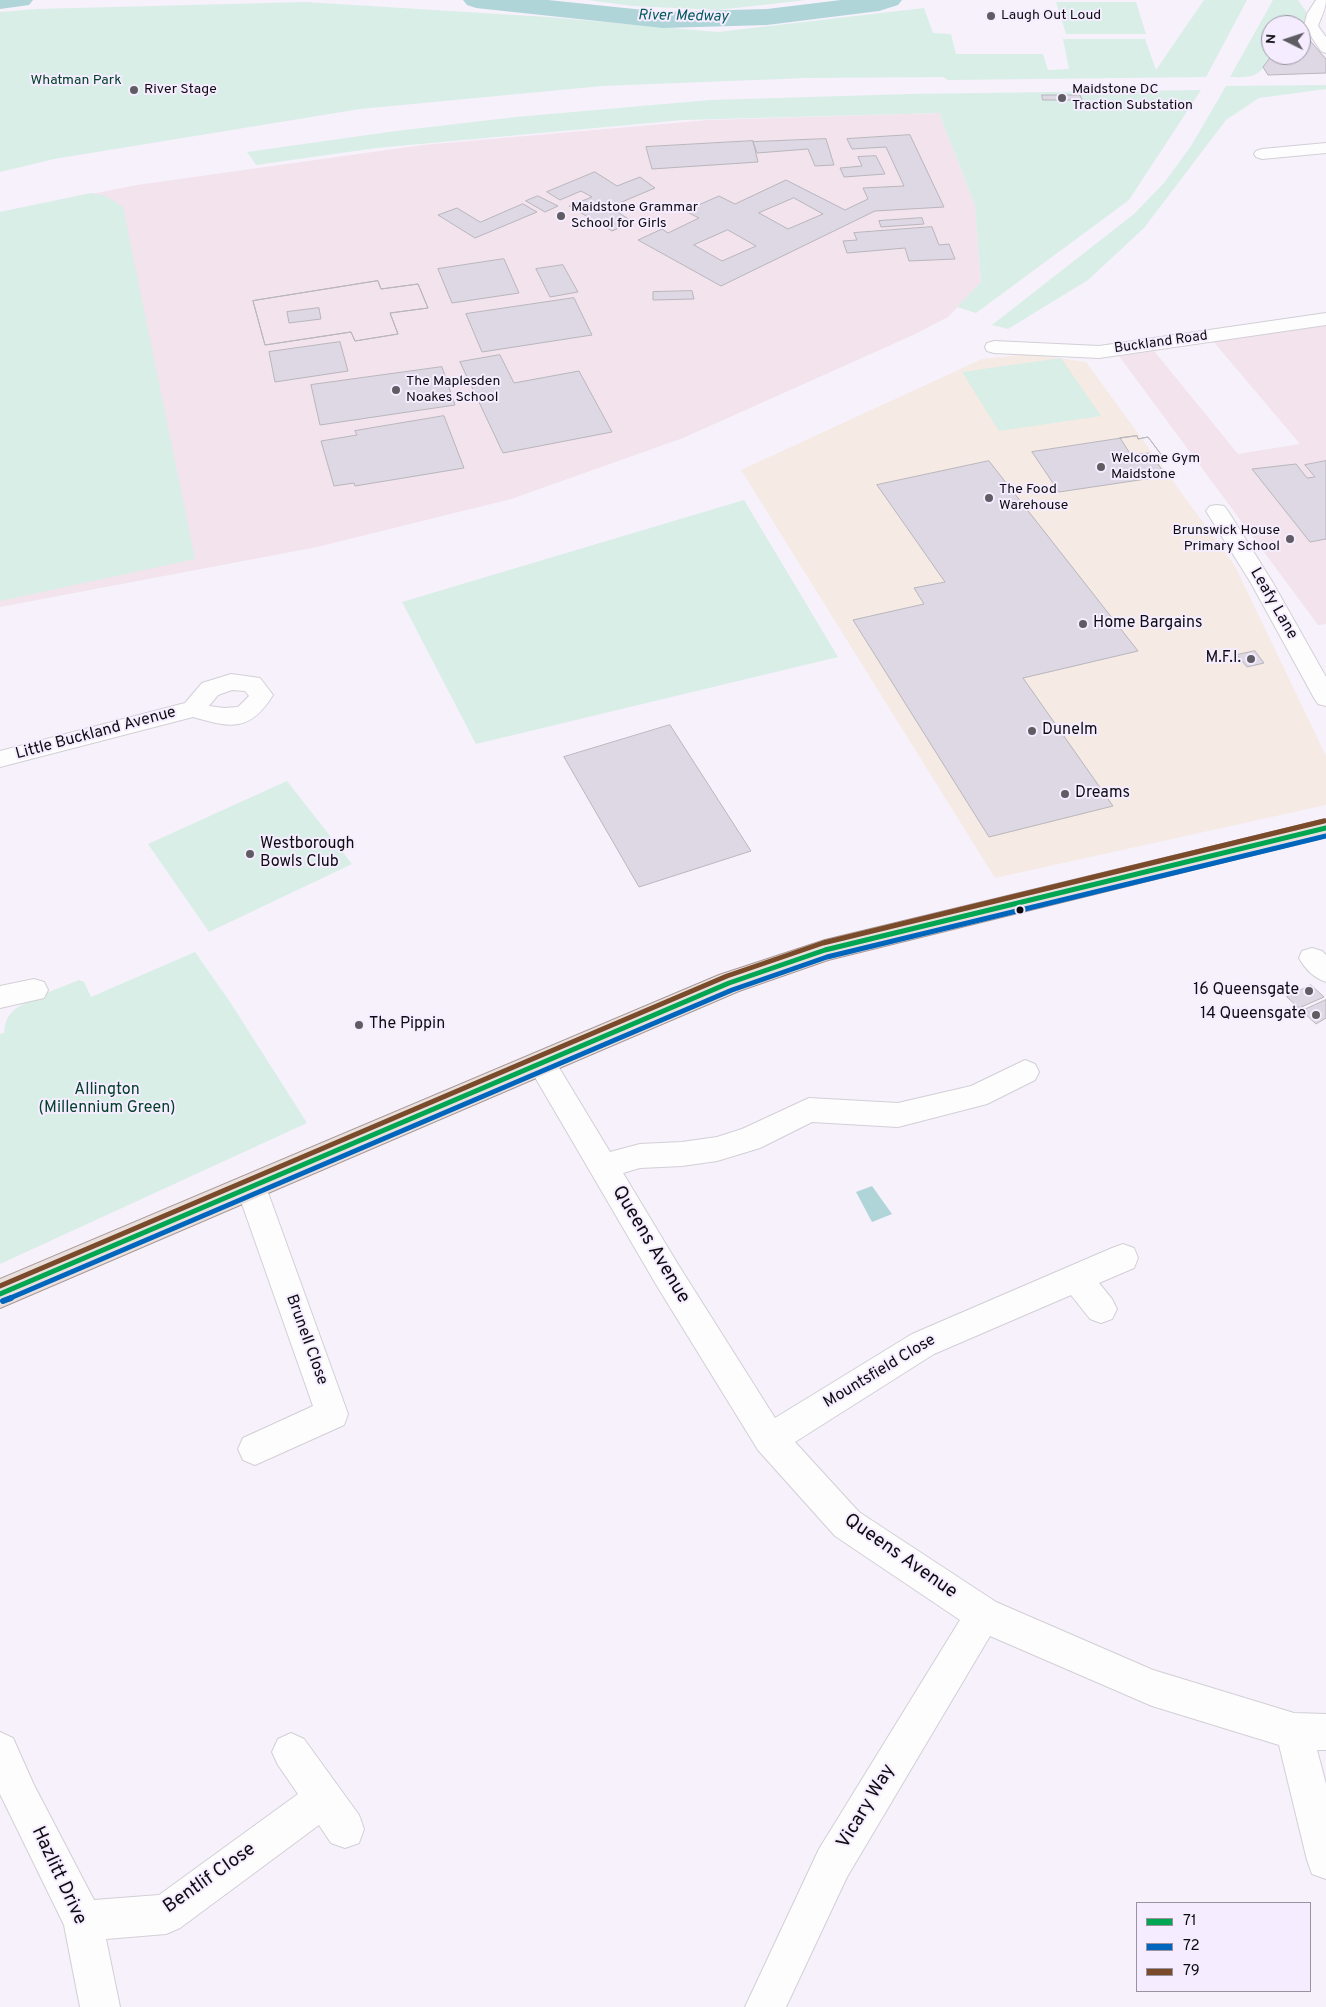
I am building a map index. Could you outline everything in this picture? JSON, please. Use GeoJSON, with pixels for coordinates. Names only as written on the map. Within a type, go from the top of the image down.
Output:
{"type":"FeatureCollection","features":[{"type":"Feature","properties":{"kind":"main road"},"geometry":{"type":"LineString","coordinates":[[0,1294],[729,983],[825,950],[1326,828]]}},
{"type":"Feature","properties":{"kind":"street"},"geometry":{"type":"LineString","coordinates":[[1322,2],[1314,14],[1311,26],[1326,48]]}},
{"type":"Feature","properties":{"kind":"street"},"geometry":{"type":"LineString","coordinates":[[1262,154],[1326,148]]}},
{"type":"Feature","properties":{"kind":"street","name":"Buckland Road"},"geometry":{"type":"LineString","coordinates":[[994,347],[1099,352],[1326,319]]}},
{"type":"Feature","properties":{"kind":"street","name":"Leafy Lane"},"geometry":{"type":"LineString","coordinates":[[1217,511],[1262,583],[1326,698]]}},
{"type":"Feature","properties":{"kind":"street","name":"Little Buckland Avenue"},"geometry":{"type":"LineString","coordinates":[[0,759],[193,709]]}},
{"type":"Feature","properties":{"kind":"street"},"geometry":{"type":"LineString","coordinates":[[0,997],[34,990]]}},
{"type":"Feature","properties":{"kind":"street","name":"Queens Avenue"},"geometry":{"type":"LineString","coordinates":[[542,1064],[668,1276],[770,1439],[847,1524],[983,1615],[1152,1688],[1310,1732]]}},
{"type":"Feature","properties":{"kind":"street"},"geometry":{"type":"LineString","coordinates":[[602,1167],[640,1156],[682,1154],[717,1149],[750,1139],[809,1110],[898,1115],[977,1096],[1025,1072]]}},
{"type":"Feature","properties":{"kind":"street","name":"Brunell Close"},"geometry":{"type":"LineString","coordinates":[[251,1187],[332,1414],[255,1449]]}},
{"type":"Feature","properties":{"kind":"street","name":"Mountsfield Close"},"geometry":{"type":"LineString","coordinates":[[770,1439],[923,1344],[1123,1258]]}},
{"type":"Feature","properties":{"kind":"street"},"geometry":{"type":"LineString","coordinates":[[1076,1277],[1101,1310]]}},
{"type":"Feature","properties":{"kind":"street","name":"Vicary Way"},"geometry":{"type":"LineString","coordinates":[[765,2007],[833,1863],[983,1615]]}},
{"type":"Feature","properties":{"kind":"street"},"geometry":{"type":"LineString","coordinates":[[1310,1732],[1326,1860]]}},
{"type":"Feature","properties":{"kind":"street","name":"Hazlitt Drive"},"geometry":{"type":"LineString","coordinates":[[0,1751],[21,1798],[83,1921],[100,2007]]}},
{"type":"Feature","properties":{"kind":"street"},"geometry":{"type":"LineString","coordinates":[[291,1752],[346,1829]]}},
{"type":"Feature","properties":{"kind":"street","name":"Bentlif Close"},"geometry":{"type":"LineString","coordinates":[[83,1921],[166,1914],[323,1799]]}},
{"type":"Feature","properties":{"kind":"shaded area","name":"The Maplesden Noakes School"},"geometry":{"type":"Polygon","coordinates":[[[939,113],[975,205],[981,282],[948,317],[913,335],[683,438],[511,499],[317,547],[0,607],[0,212],[137,185],[423,145],[709,120],[939,113]]]}},
{"type":"Feature","properties":{"kind":"shaded area","name":"Brunswick House Primary School"},"geometry":{"type":"Polygon","coordinates":[[[1326,322],[1326,624],[1318,625],[1119,356],[1154,351],[1238,454],[1300,444],[1213,341],[1326,322]]]}},
{"type":"Feature","properties":{"kind":"shaded area"},"geometry":{"type":"Polygon","coordinates":[[[1031,354],[1086,362],[1235,566],[1326,756],[1326,805],[995,878],[741,470],[982,359],[1031,354]]]}},
{"type":"Feature","properties":{"kind":"green space"},"geometry":{"type":"Polygon","coordinates":[[[588,0],[806,0],[718,10],[633,6],[588,0]]]}},
{"type":"Feature","properties":{"kind":"green space","name":"Whatman Park"},"geometry":{"type":"Polygon","coordinates":[[[1204,0],[1247,0],[1206,77],[948,80],[943,77],[806,78],[602,86],[360,109],[54,159],[0,172],[0,12],[37,9],[305,2],[547,17],[718,32],[924,8],[933,33],[951,34],[956,54],[1043,54],[1048,70],[1069,69],[1063,39],[1145,39],[1156,70],[1204,0]]]}},
{"type":"Feature","properties":{"kind":"green space"},"geometry":{"type":"Polygon","coordinates":[[[1273,0],[1298,0],[1307,13],[1307,15],[1265,15],[1273,0]]]}},
{"type":"Feature","properties":{"kind":"green space"},"geometry":{"type":"Polygon","coordinates":[[[1056,2],[1136,2],[1146,34],[1066,34],[1056,2]]]}},
{"type":"Feature","properties":{"kind":"green space"},"geometry":{"type":"Polygon","coordinates":[[[1261,21],[1261,65],[1265,66],[1252,76],[1230,77],[1261,21]]]}},
{"type":"Feature","properties":{"kind":"green space"},"geometry":{"type":"Polygon","coordinates":[[[1326,85],[1326,89],[1259,98],[1226,120],[1144,228],[1088,280],[1008,329],[992,325],[1134,214],[1164,183],[1191,146],[1226,86],[1326,85]]]}},
{"type":"Feature","properties":{"kind":"green space"},"geometry":{"type":"Polygon","coordinates":[[[1201,90],[1129,200],[976,313],[957,307],[981,282],[975,205],[939,113],[683,120],[376,148],[256,165],[247,152],[396,131],[516,117],[710,100],[909,94],[1201,90]]]}},
{"type":"Feature","properties":{"kind":"green space"},"geometry":{"type":"Polygon","coordinates":[[[91,193],[106,196],[123,207],[195,559],[0,601],[0,212],[91,193]]]}},
{"type":"Feature","properties":{"kind":"green space"},"geometry":{"type":"Polygon","coordinates":[[[1061,358],[1101,416],[999,431],[962,372],[1061,358]]]}},
{"type":"Feature","properties":{"kind":"green space"},"geometry":{"type":"Polygon","coordinates":[[[744,500],[838,657],[476,744],[402,602],[744,500]]]}},
{"type":"Feature","properties":{"kind":"green space","name":"Westborough Bowls Club"},"geometry":{"type":"Polygon","coordinates":[[[287,781],[352,864],[209,932],[148,844],[287,781]]]}},
{"type":"Feature","properties":{"kind":"green space","name":"Allington (Millennium Green)"},"geometry":{"type":"Polygon","coordinates":[[[195,952],[230,1002],[307,1123],[0,1264],[0,1034],[4,1033],[8,1017],[15,1009],[31,1001],[31,997],[79,980],[84,982],[91,997],[195,952]]]}},
{"type":"Feature","properties":{"kind":"water"},"geometry":{"type":"Polygon","coordinates":[[[872,1186],[892,1214],[872,1222],[856,1192],[872,1186]]]}},
{"type":"Feature","properties":{"kind":"building"},"geometry":{"type":"Polygon","coordinates":[[[1311,42],[1326,59],[1326,73],[1268,75],[1263,67],[1264,65],[1311,65],[1311,42]]]}},
{"type":"Feature","properties":{"kind":"building","name":"Maidstone DC Traction Substation"},"geometry":{"type":"Polygon","coordinates":[[[1042,95],[1080,95],[1082,100],[1043,100],[1042,95]]]}},
{"type":"Feature","properties":{"kind":"building"},"geometry":{"type":"Polygon","coordinates":[[[910,135],[944,207],[875,211],[721,286],[638,240],[662,229],[668,233],[699,218],[685,211],[719,196],[735,204],[786,180],[845,210],[868,199],[863,188],[904,186],[886,147],[852,149],[847,139],[910,135]],[[794,198],[759,213],[788,229],[823,214],[794,198]],[[728,230],[694,245],[722,261],[756,246],[728,230]]]}},
{"type":"Feature","properties":{"kind":"building"},"geometry":{"type":"Polygon","coordinates":[[[826,139],[834,165],[815,166],[808,149],[757,153],[753,142],[826,139]]]}},
{"type":"Feature","properties":{"kind":"building"},"geometry":{"type":"Polygon","coordinates":[[[753,141],[758,162],[652,169],[646,147],[753,141]]]}},
{"type":"Feature","properties":{"kind":"building"},"geometry":{"type":"Polygon","coordinates":[[[876,156],[885,174],[844,177],[840,168],[862,166],[858,157],[876,156]]]}},
{"type":"Feature","properties":{"kind":"building"},"geometry":{"type":"Polygon","coordinates":[[[595,172],[617,186],[640,177],[655,188],[610,207],[633,222],[612,231],[569,206],[592,197],[581,191],[560,200],[547,192],[595,172]]]}},
{"type":"Feature","properties":{"kind":"building"},"geometry":{"type":"Polygon","coordinates":[[[538,196],[558,206],[545,212],[526,201],[538,196]]]}},
{"type":"Feature","properties":{"kind":"building"},"geometry":{"type":"Polygon","coordinates":[[[523,204],[537,212],[475,238],[438,215],[457,208],[480,222],[523,204]]]}},
{"type":"Feature","properties":{"kind":"building"},"geometry":{"type":"Polygon","coordinates":[[[922,218],[924,224],[881,227],[879,221],[922,218]]]}},
{"type":"Feature","properties":{"kind":"building"},"geometry":{"type":"Polygon","coordinates":[[[932,227],[939,245],[949,244],[955,259],[909,261],[905,248],[847,253],[843,241],[857,240],[854,233],[932,227]]]}},
{"type":"Feature","properties":{"kind":"building"},"geometry":{"type":"Polygon","coordinates":[[[504,259],[519,293],[452,303],[438,269],[504,259]]]}},
{"type":"Feature","properties":{"kind":"building"},"geometry":{"type":"Polygon","coordinates":[[[563,265],[578,292],[550,297],[536,269],[563,265]]]}},
{"type":"Feature","properties":{"kind":"building"},"geometry":{"type":"Polygon","coordinates":[[[378,281],[381,289],[418,284],[428,308],[390,313],[398,334],[355,341],[351,332],[265,345],[253,301],[378,281]],[[319,308],[287,312],[289,323],[321,319],[319,308]]]}},
{"type":"Feature","properties":{"kind":"building"},"geometry":{"type":"Polygon","coordinates":[[[378,281],[381,289],[418,284],[428,308],[390,313],[398,334],[355,341],[351,332],[265,345],[253,301],[378,281]]]}},
{"type":"Feature","properties":{"kind":"building"},"geometry":{"type":"Polygon","coordinates":[[[692,291],[694,299],[653,300],[653,292],[692,291]]]}},
{"type":"Feature","properties":{"kind":"building"},"geometry":{"type":"Polygon","coordinates":[[[574,298],[592,335],[482,352],[466,314],[574,298]]]}},
{"type":"Feature","properties":{"kind":"building"},"geometry":{"type":"Polygon","coordinates":[[[340,342],[348,371],[275,382],[269,352],[340,342]]]}},
{"type":"Feature","properties":{"kind":"building"},"geometry":{"type":"Polygon","coordinates":[[[500,355],[514,383],[579,371],[612,432],[503,453],[460,362],[500,355]]]}},
{"type":"Feature","properties":{"kind":"building"},"geometry":{"type":"Polygon","coordinates":[[[442,367],[455,405],[320,425],[311,385],[442,367]]]}},
{"type":"Feature","properties":{"kind":"building"},"geometry":{"type":"Polygon","coordinates":[[[444,416],[464,468],[355,486],[354,483],[334,486],[321,441],[357,435],[355,431],[444,416]]]}},
{"type":"Feature","properties":{"kind":"building","name":"Welcome Gym Maidstone"},"geometry":{"type":"Polygon","coordinates":[[[1137,436],[1138,439],[1148,437],[1163,457],[1154,458],[1166,476],[1059,492],[1032,452],[1137,436]]]}},
{"type":"Feature","properties":{"kind":"building"},"geometry":{"type":"Polygon","coordinates":[[[1137,436],[1138,439],[1148,437],[1163,457],[1154,458],[1149,453],[1131,455],[1120,438],[1137,436]]]}},
{"type":"Feature","properties":{"kind":"building"},"geometry":{"type":"Polygon","coordinates":[[[989,461],[1138,651],[1023,678],[1113,806],[989,837],[853,620],[924,604],[914,588],[945,582],[877,485],[989,461]]]}},
{"type":"Feature","properties":{"kind":"building","name":"Brunswick House Primary School"},"geometry":{"type":"Polygon","coordinates":[[[1326,461],[1326,539],[1310,542],[1252,469],[1296,464],[1307,478],[1315,477],[1305,465],[1326,461]]]}},
{"type":"Feature","properties":{"kind":"building","name":"M.F.I."},"geometry":{"type":"Polygon","coordinates":[[[1255,651],[1264,663],[1247,667],[1237,655],[1255,651]]]}},
{"type":"Feature","properties":{"kind":"building"},"geometry":{"type":"Polygon","coordinates":[[[670,725],[751,851],[639,887],[564,757],[670,725]]]}},
{"type":"Feature","properties":{"kind":"building","name":"16 Queensgate"},"geometry":{"type":"Polygon","coordinates":[[[1311,985],[1324,997],[1299,1008],[1287,997],[1311,985]]]}},
{"type":"Feature","properties":{"kind":"building","name":"14 Queensgate"},"geometry":{"type":"Polygon","coordinates":[[[1326,1000],[1326,1018],[1316,1024],[1302,1011],[1326,1000]]]}},
{"type":"Feature","properties":{"kind":"waterway","name":"River Medway"},"geometry":{"type":"LineString","coordinates":[[0,1],[20,0]]}},
{"type":"Feature","properties":{"kind":"waterway","name":"River Medway"},"geometry":{"type":"LineString","coordinates":[[476,0],[663,20],[767,17],[879,3],[889,0]]}},
{"type":"Feature","properties":{"kind":"transit line","name":"79"},"geometry":{"type":"LineString","coordinates":[[0,1286],[727,976],[823,943],[1324,821]]}},
{"type":"Feature","properties":{"kind":"transit line","name":"71"},"geometry":{"type":"LineString","coordinates":[[0,1294],[729,983],[825,950],[1326,828]]}},
{"type":"Feature","properties":{"kind":"transit line","name":"72"},"geometry":{"type":"LineString","coordinates":[[3,1301],[732,990],[827,957],[1326,836]]}},
{"type":"Feature","properties":{"kind":"place","name":"Laugh Out Loud"},"geometry":{"type":"Point","coordinates":[991,16]}},
{"type":"Feature","properties":{"kind":"place","name":"River Stage"},"geometry":{"type":"Point","coordinates":[134,90]}},
{"type":"Feature","properties":{"kind":"place","name":"Maidstone DC Traction Substation"},"geometry":{"type":"Point","coordinates":[1062,98]}},
{"type":"Feature","properties":{"kind":"place","name":"Maidstone Grammar School for Girls"},"geometry":{"type":"Point","coordinates":[561,216]}},
{"type":"Feature","properties":{"kind":"place","name":"The Maplesden Noakes School"},"geometry":{"type":"Point","coordinates":[396,390]}},
{"type":"Feature","properties":{"kind":"place","name":"Welcome Gym Maidstone"},"geometry":{"type":"Point","coordinates":[1101,467]}},
{"type":"Feature","properties":{"kind":"place","name":"The Food Warehouse"},"geometry":{"type":"Point","coordinates":[989,498]}},
{"type":"Feature","properties":{"kind":"place","name":"Brunswick House Primary School"},"geometry":{"type":"Point","coordinates":[1290,539]}},
{"type":"Feature","properties":{"kind":"place","name":"Home Bargains"},"geometry":{"type":"Point","coordinates":[1083,624]}},
{"type":"Feature","properties":{"kind":"place","name":"M.F.I."},"geometry":{"type":"Point","coordinates":[1251,659]}},
{"type":"Feature","properties":{"kind":"place","name":"Dunelm"},"geometry":{"type":"Point","coordinates":[1032,731]}},
{"type":"Feature","properties":{"kind":"place","name":"Dreams"},"geometry":{"type":"Point","coordinates":[1065,794]}},
{"type":"Feature","properties":{"kind":"place","name":"Westborough Bowls Club"},"geometry":{"type":"Point","coordinates":[250,854]}},
{"type":"Feature","properties":{"kind":"place","name":"16 Queensgate"},"geometry":{"type":"Point","coordinates":[1309,991]}},
{"type":"Feature","properties":{"kind":"place","name":"14 Queensgate"},"geometry":{"type":"Point","coordinates":[1316,1015]}},
{"type":"Feature","properties":{"kind":"place","name":"The Pippin"},"geometry":{"type":"Point","coordinates":[359,1025]}}]}
